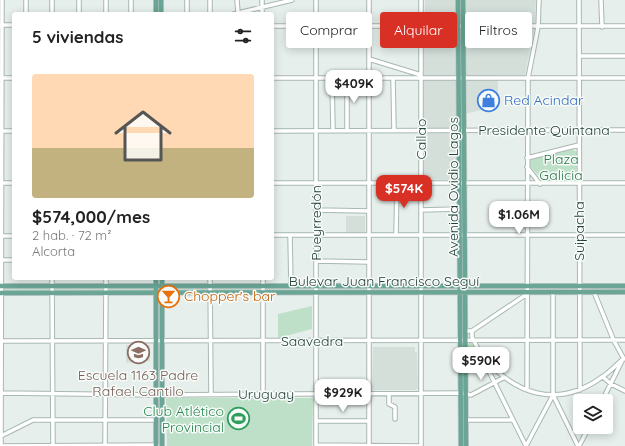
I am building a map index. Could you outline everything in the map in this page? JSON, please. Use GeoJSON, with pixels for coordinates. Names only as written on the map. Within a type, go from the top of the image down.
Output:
{"type":"FeatureCollection","features":[{"type":"Feature","properties":{"kind":"main road"},"geometry":{"type":"LineString","coordinates":[[156,0],[156,12]]}},
{"type":"Feature","properties":{"kind":"main road"},"geometry":{"type":"LineString","coordinates":[[161,0],[161,12]]}},
{"type":"Feature","properties":{"kind":"main road","name":"Avenida Ovidio Lagos"},"geometry":{"type":"LineString","coordinates":[[458,0],[461,26]]}},
{"type":"Feature","properties":{"kind":"main road","name":"Avenida Ovidio Lagos"},"geometry":{"type":"LineString","coordinates":[[461,446],[463,394],[463,286],[461,26],[463,0]]}},
{"type":"Feature","properties":{"kind":"main road","name":"Avenida Ovidio Lagos"},"geometry":{"type":"LineString","coordinates":[[462,184],[460,209],[462,235]]}},
{"type":"Feature","properties":{"kind":"main road"},"geometry":{"type":"LineString","coordinates":[[156,280],[156,446]]}},
{"type":"Feature","properties":{"kind":"main road"},"geometry":{"type":"LineString","coordinates":[[162,280],[162,446]]}},
{"type":"Feature","properties":{"kind":"main road","name":"Bulevar Juan Francisco Seguí"},"geometry":{"type":"LineString","coordinates":[[1,286],[625,286]]}},
{"type":"Feature","properties":{"kind":"main road","name":"Avenida Ovidio Lagos"},"geometry":{"type":"LineString","coordinates":[[463,292],[465,331],[463,341]]}},
{"type":"Feature","properties":{"kind":"main road","name":"Bulevar Juan Francisco Seguí"},"geometry":{"type":"LineString","coordinates":[[1,293],[625,292]]}},
{"type":"Feature","properties":{"kind":"main road","name":"Avenida Ovidio Lagos"},"geometry":{"type":"LineString","coordinates":[[463,394],[466,420],[466,446]]}},
{"type":"Feature","properties":{"kind":"street"},"geometry":{"type":"LineString","coordinates":[[2,0],[1,446],[162,446]]}},
{"type":"Feature","properties":{"kind":"street"},"geometry":{"type":"LineString","coordinates":[[26,0],[26,12]]}},
{"type":"Feature","properties":{"kind":"street"},"geometry":{"type":"LineString","coordinates":[[52,0],[52,12]]}},
{"type":"Feature","properties":{"kind":"street"},"geometry":{"type":"LineString","coordinates":[[79,0],[79,12]]}},
{"type":"Feature","properties":{"kind":"street"},"geometry":{"type":"LineString","coordinates":[[106,0],[106,12]]}},
{"type":"Feature","properties":{"kind":"street"},"geometry":{"type":"LineString","coordinates":[[131,0],[131,12]]}},
{"type":"Feature","properties":{"kind":"street"},"geometry":{"type":"LineString","coordinates":[[186,0],[187,12]]}},
{"type":"Feature","properties":{"kind":"street"},"geometry":{"type":"LineString","coordinates":[[210,0],[210,12]]}},
{"type":"Feature","properties":{"kind":"street"},"geometry":{"type":"LineString","coordinates":[[236,12],[237,0]]}},
{"type":"Feature","properties":{"kind":"street"},"geometry":{"type":"LineString","coordinates":[[262,0],[262,12]]}},
{"type":"Feature","properties":{"kind":"street"},"geometry":{"type":"LineString","coordinates":[[240,12],[292,0]]}},
{"type":"Feature","properties":{"kind":"street","name":"Pueyrredón"},"geometry":{"type":"LineString","coordinates":[[316,0],[316,12]]}},
{"type":"Feature","properties":{"kind":"street"},"geometry":{"type":"LineString","coordinates":[[369,0],[369,12]]}},
{"type":"Feature","properties":{"kind":"street","name":"Callao"},"geometry":{"type":"LineString","coordinates":[[421,0],[421,12]]}},
{"type":"Feature","properties":{"kind":"street"},"geometry":{"type":"LineString","coordinates":[[527,390],[528,341],[526,167],[528,78],[538,27],[538,0]]}},
{"type":"Feature","properties":{"kind":"street","name":"Suipacha"},"geometry":{"type":"LineString","coordinates":[[579,0],[580,390]]}},
{"type":"Feature","properties":{"kind":"street"},"geometry":{"type":"LineString","coordinates":[[601,0],[602,27]]}},
{"type":"Feature","properties":{"kind":"street"},"geometry":{"type":"LineString","coordinates":[[1,26],[12,26]]}},
{"type":"Feature","properties":{"kind":"street"},"geometry":{"type":"LineString","coordinates":[[274,26],[286,26]]}},
{"type":"Feature","properties":{"kind":"street"},"geometry":{"type":"LineString","coordinates":[[457,26],[625,26]]}},
{"type":"Feature","properties":{"kind":"street","name":"Pueyrredón"},"geometry":{"type":"LineString","coordinates":[[316,48],[316,446]]}},
{"type":"Feature","properties":{"kind":"street"},"geometry":{"type":"LineString","coordinates":[[369,48],[369,446]]}},
{"type":"Feature","properties":{"kind":"street","name":"Callao"},"geometry":{"type":"LineString","coordinates":[[420,446],[421,48]]}},
{"type":"Feature","properties":{"kind":"street"},"geometry":{"type":"LineString","coordinates":[[579,56],[625,56]]}},
{"type":"Feature","properties":{"kind":"street"},"geometry":{"type":"LineString","coordinates":[[369,59],[421,76]]}},
{"type":"Feature","properties":{"kind":"street"},"geometry":{"type":"LineString","coordinates":[[274,78],[393,78],[421,76],[461,78],[625,78]]}},
{"type":"Feature","properties":{"kind":"street"},"geometry":{"type":"LineString","coordinates":[[1,78],[12,78]]}},
{"type":"Feature","properties":{"kind":"street"},"geometry":{"type":"LineString","coordinates":[[332,78],[332,131]]}},
{"type":"Feature","properties":{"kind":"street"},"geometry":{"type":"LineString","coordinates":[[347,78],[347,130]]}},
{"type":"Feature","properties":{"kind":"street"},"geometry":{"type":"LineString","coordinates":[[393,78],[394,130]]}},
{"type":"Feature","properties":{"kind":"street","name":"Presidente Quintana"},"geometry":{"type":"LineString","coordinates":[[274,131],[625,130]]}},
{"type":"Feature","properties":{"kind":"street"},"geometry":{"type":"LineString","coordinates":[[1,131],[12,131]]}},
{"type":"Feature","properties":{"kind":"street"},"geometry":{"type":"LineString","coordinates":[[527,158],[579,145]]}},
{"type":"Feature","properties":{"kind":"street"},"geometry":{"type":"LineString","coordinates":[[526,167],[540,184]]}},
{"type":"Feature","properties":{"kind":"street"},"geometry":{"type":"LineString","coordinates":[[1,183],[12,183]]}},
{"type":"Feature","properties":{"kind":"street"},"geometry":{"type":"LineString","coordinates":[[274,183],[625,183]]}},
{"type":"Feature","properties":{"kind":"street"},"geometry":{"type":"LineString","coordinates":[[396,235],[397,183]]}},
{"type":"Feature","properties":{"kind":"street"},"geometry":{"type":"LineString","coordinates":[[420,210],[460,209]]}},
{"type":"Feature","properties":{"kind":"street"},"geometry":{"type":"LineString","coordinates":[[316,210],[369,211]]}},
{"type":"Feature","properties":{"kind":"street"},"geometry":{"type":"LineString","coordinates":[[274,235],[625,235]]}},
{"type":"Feature","properties":{"kind":"street"},"geometry":{"type":"LineString","coordinates":[[290,235],[291,286]]}},
{"type":"Feature","properties":{"kind":"street"},"geometry":{"type":"LineString","coordinates":[[1,236],[12,236]]}},
{"type":"Feature","properties":{"kind":"street"},"geometry":{"type":"LineString","coordinates":[[1,260],[12,260]]}},
{"type":"Feature","properties":{"kind":"street"},"geometry":{"type":"LineString","coordinates":[[316,261],[369,262]]}},
{"type":"Feature","properties":{"kind":"street"},"geometry":{"type":"LineString","coordinates":[[52,280],[53,446]]}},
{"type":"Feature","properties":{"kind":"street"},"geometry":{"type":"LineString","coordinates":[[105,446],[106,280]]}},
{"type":"Feature","properties":{"kind":"street"},"geometry":{"type":"LineString","coordinates":[[210,280],[211,394]]}},
{"type":"Feature","properties":{"kind":"street"},"geometry":{"type":"LineString","coordinates":[[263,280],[263,394]]}},
{"type":"Feature","properties":{"kind":"street"},"geometry":{"type":"LineString","coordinates":[[553,292],[553,395],[579,446]]}},
{"type":"Feature","properties":{"kind":"street"},"geometry":{"type":"LineString","coordinates":[[594,292],[614,340],[624,359]]}},
{"type":"Feature","properties":{"kind":"street"},"geometry":{"type":"LineString","coordinates":[[465,331],[472,331],[527,293]]}},
{"type":"Feature","properties":{"kind":"street"},"geometry":{"type":"LineString","coordinates":[[472,331],[474,341],[526,446]]}},
{"type":"Feature","properties":{"kind":"street","name":"Saavedra"},"geometry":{"type":"LineString","coordinates":[[1,341],[625,340]]}},
{"type":"Feature","properties":{"kind":"street"},"geometry":{"type":"LineString","coordinates":[[481,354],[503,378],[527,390],[553,395],[580,390],[603,377],[624,359]]}},
{"type":"Feature","properties":{"kind":"street"},"geometry":{"type":"LineString","coordinates":[[606,394],[624,359]]}},
{"type":"Feature","properties":{"kind":"street"},"geometry":{"type":"LineString","coordinates":[[603,377],[611,384],[625,391]]}},
{"type":"Feature","properties":{"kind":"street","name":"Uruguay"},"geometry":{"type":"LineString","coordinates":[[1,393],[155,395],[471,395],[503,378]]}},
{"type":"Feature","properties":{"kind":"street"},"geometry":{"type":"LineString","coordinates":[[389,394],[389,404],[395,408],[395,419]]}},
{"type":"Feature","properties":{"kind":"street"},"geometry":{"type":"LineString","coordinates":[[526,446],[553,395]]}},
{"type":"Feature","properties":{"kind":"street"},"geometry":{"type":"LineString","coordinates":[[1,436],[33,420],[156,420]]}},
{"type":"Feature","properties":{"kind":"street"},"geometry":{"type":"LineString","coordinates":[[466,420],[513,420]]}},
{"type":"Feature","properties":{"kind":"street"},"geometry":{"type":"LineString","coordinates":[[316,421],[369,421]]}},
{"type":"Feature","properties":{"kind":"street"},"geometry":{"type":"LineString","coordinates":[[579,446],[585,434]]}},
{"type":"Feature","properties":{"kind":"street"},"geometry":{"type":"LineString","coordinates":[[316,446],[420,446]]}},
{"type":"Feature","properties":{"kind":"shaded area"},"geometry":{"type":"Polygon","coordinates":[[[425,0],[536,0],[532,40],[532,12],[465,12],[465,48],[530,48],[525,75],[498,75],[498,106],[456,116],[456,180],[422,179],[424,48],[457,48],[457,12],[425,12],[425,0]]]}},
{"type":"Feature","properties":{"kind":"shaded area"},"geometry":{"type":"Polygon","coordinates":[[[346,216],[365,216],[365,231],[363,233],[346,233],[346,216]]]}},
{"type":"Feature","properties":{"kind":"shaded area","name":"Escuela 1163 Padre Rafael Cantilo"},"geometry":{"type":"Polygon","coordinates":[[[126,345],[150,345],[150,361],[138,361],[138,359],[135,359],[135,362],[126,363],[126,345]]]}},
{"type":"Feature","properties":{"kind":"shaded area"},"geometry":{"type":"Polygon","coordinates":[[[373,347],[415,347],[415,352],[417,352],[418,388],[416,390],[374,390],[372,388],[373,347]]]}},
{"type":"Feature","properties":{"kind":"green space","name":"Plaza Galicia"},"geometry":{"type":"Polygon","coordinates":[[[572,149],[577,152],[576,181],[543,181],[530,166],[530,159],[572,149]]]}},
{"type":"Feature","properties":{"kind":"green space"},"geometry":{"type":"Polygon","coordinates":[[[156,280],[162,280],[162,286],[625,286],[625,292],[162,292],[162,446],[156,446],[156,293],[0,293],[0,286],[156,286],[156,280]]]}},
{"type":"Feature","properties":{"kind":"green space"},"geometry":{"type":"Polygon","coordinates":[[[312,306],[312,329],[278,338],[278,314],[312,306]]]}},
{"type":"Feature","properties":{"kind":"green space"},"geometry":{"type":"Polygon","coordinates":[[[471,342],[477,351],[473,350],[468,354],[468,344],[471,342]]]}},
{"type":"Feature","properties":{"kind":"green space","name":"Club Atlético Provincial"},"geometry":{"type":"Polygon","coordinates":[[[166,398],[312,398],[312,446],[167,446],[166,398]]]}},
{"type":"Feature","properties":{"kind":"place","name":"Red Acindar"},"geometry":{"type":"Point","coordinates":[489,100]}},
{"type":"Feature","properties":{"kind":"place","name":"Chopper's bar"},"geometry":{"type":"Point","coordinates":[169,296]}},
{"type":"Feature","properties":{"kind":"place","name":"Escuela 1163 Padre Rafael Cantilo"},"geometry":{"type":"Point","coordinates":[138,353]}},
{"type":"Feature","properties":{"kind":"place","name":"Club Atlético Provincial"},"geometry":{"type":"Point","coordinates":[239,419]}}]}
